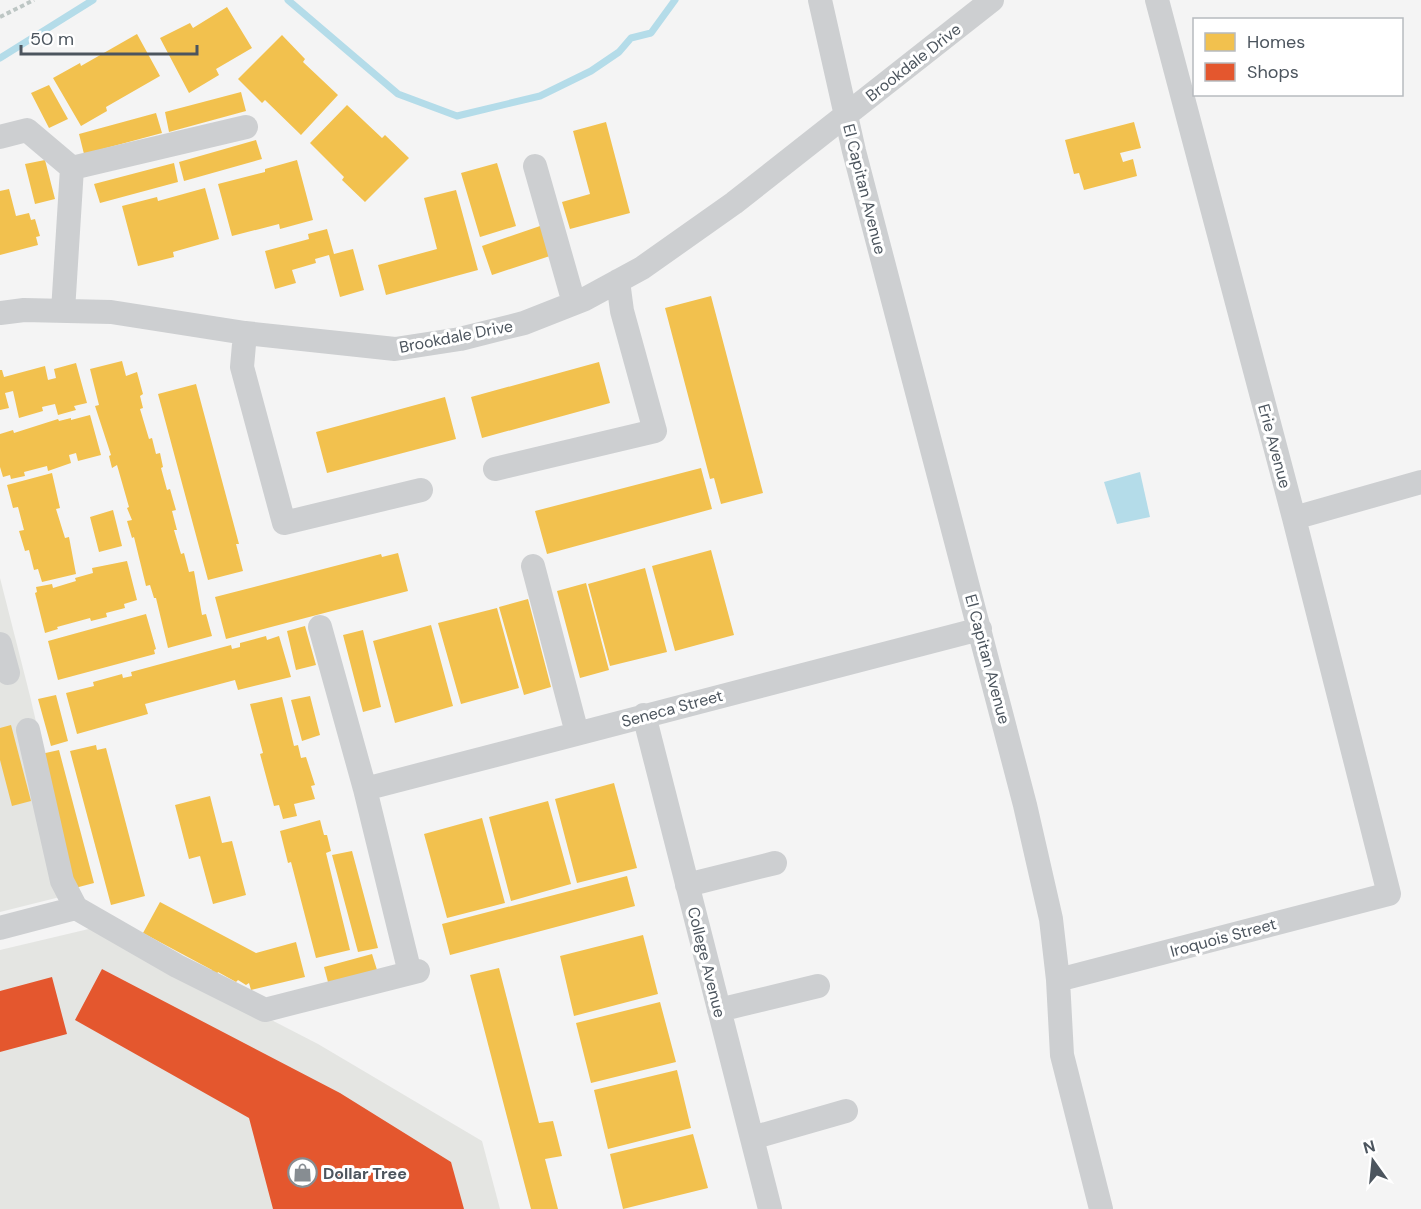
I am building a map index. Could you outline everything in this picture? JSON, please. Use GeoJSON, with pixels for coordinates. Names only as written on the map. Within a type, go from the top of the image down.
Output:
{"type":"FeatureCollection","features":[{"type":"Feature","properties":{"kind":"street","name":"El Capitan Avenue"},"geometry":{"type":"LineString","coordinates":[[820,0],[854,151],[1025,804],[1051,919],[1058,980],[1062,1054],[1101,1209]]}},
{"type":"Feature","properties":{"kind":"street","name":"Brookdale Drive"},"geometry":{"type":"LineString","coordinates":[[0,313],[24,310],[111,312],[245,333],[395,349],[460,339],[524,323],[574,303],[642,268],[734,203],[992,0]]}},
{"type":"Feature","properties":{"kind":"street","name":"Erie Avenue"},"geometry":{"type":"LineString","coordinates":[[1157,0],[1294,518],[1389,894]]}},
{"type":"Feature","properties":{"kind":"street"},"geometry":{"type":"LineString","coordinates":[[72,168],[246,127]]}},
{"type":"Feature","properties":{"kind":"street"},"geometry":{"type":"LineString","coordinates":[[0,137],[27,130],[72,168]]}},
{"type":"Feature","properties":{"kind":"street"},"geometry":{"type":"LineString","coordinates":[[536,166],[574,303]]}},
{"type":"Feature","properties":{"kind":"street"},"geometry":{"type":"LineString","coordinates":[[63,311],[72,168]]}},
{"type":"Feature","properties":{"kind":"street"},"geometry":{"type":"LineString","coordinates":[[495,469],[655,431],[622,311],[618,281]]}},
{"type":"Feature","properties":{"kind":"street"},"geometry":{"type":"LineString","coordinates":[[245,333],[242,367],[284,523],[421,490]]}},
{"type":"Feature","properties":{"kind":"street"},"geometry":{"type":"LineString","coordinates":[[1294,518],[1421,482]]}},
{"type":"Feature","properties":{"kind":"street"},"geometry":{"type":"LineString","coordinates":[[533,566],[578,733]]}},
{"type":"Feature","properties":{"kind":"street"},"geometry":{"type":"LineString","coordinates":[[28,730],[62,881],[76,908],[177,966],[265,1010],[414,972],[320,627]]}},
{"type":"Feature","properties":{"kind":"street","name":"Seneca Street"},"geometry":{"type":"LineString","coordinates":[[365,789],[980,629]]}},
{"type":"Feature","properties":{"kind":"street"},"geometry":{"type":"LineString","coordinates":[[0,644],[8,673]]}},
{"type":"Feature","properties":{"kind":"street","name":"College Avenue"},"geometry":{"type":"LineString","coordinates":[[644,715],[770,1209]]}},
{"type":"Feature","properties":{"kind":"street"},"geometry":{"type":"LineString","coordinates":[[687,885],[775,863]]}},
{"type":"Feature","properties":{"kind":"street","name":"Iroquois Street"},"geometry":{"type":"LineString","coordinates":[[1058,980],[1389,894]]}},
{"type":"Feature","properties":{"kind":"street"},"geometry":{"type":"LineString","coordinates":[[0,928],[76,908]]}},
{"type":"Feature","properties":{"kind":"street"},"geometry":{"type":"LineString","coordinates":[[719,1010],[818,986]]}},
{"type":"Feature","properties":{"kind":"street"},"geometry":{"type":"LineString","coordinates":[[752,1138],[846,1111]]}},
{"type":"Feature","properties":{"kind":"path"},"geometry":{"type":"LineString","coordinates":[[0,17],[34,0]]}},
{"type":"Feature","properties":{"kind":"shaded area"},"geometry":{"type":"Polygon","coordinates":[[[0,578],[76,893],[0,912],[0,578]]]}},
{"type":"Feature","properties":{"kind":"shaded area"},"geometry":{"type":"Polygon","coordinates":[[[93,928],[318,1044],[482,1141],[500,1209],[0,1209],[0,950],[93,928]]]}},
{"type":"Feature","properties":{"kind":"water"},"geometry":{"type":"Polygon","coordinates":[[[1140,472],[1150,517],[1117,524],[1104,482],[1140,472]]]}},
{"type":"Feature","properties":{"kind":"building: Homes"},"geometry":{"type":"Polygon","coordinates":[[[227,7],[252,48],[216,69],[219,75],[189,93],[160,38],[190,23],[193,28],[227,7]]]}},
{"type":"Feature","properties":{"kind":"building: Homes"},"geometry":{"type":"Polygon","coordinates":[[[137,34],[160,76],[106,107],[107,111],[81,126],[53,78],[80,63],[81,66],[137,34]]]}},
{"type":"Feature","properties":{"kind":"building: Homes"},"geometry":{"type":"Polygon","coordinates":[[[282,35],[305,59],[303,62],[338,95],[301,135],[265,100],[262,103],[238,79],[282,35]]]}},
{"type":"Feature","properties":{"kind":"building: Homes"},"geometry":{"type":"Polygon","coordinates":[[[49,85],[68,119],[49,128],[31,93],[49,85]]]}},
{"type":"Feature","properties":{"kind":"building: Homes"},"geometry":{"type":"Polygon","coordinates":[[[241,92],[246,111],[169,132],[165,112],[241,92]]]}},
{"type":"Feature","properties":{"kind":"building: Homes"},"geometry":{"type":"Polygon","coordinates":[[[347,105],[382,138],[385,135],[409,158],[365,202],[342,180],[344,177],[310,143],[347,105]]]}},
{"type":"Feature","properties":{"kind":"building: Homes"},"geometry":{"type":"Polygon","coordinates":[[[156,113],[162,133],[84,154],[79,134],[156,113]]]}},
{"type":"Feature","properties":{"kind":"building: Homes"},"geometry":{"type":"Polygon","coordinates":[[[606,122],[630,213],[570,229],[562,202],[590,194],[573,131],[606,122]]]}},
{"type":"Feature","properties":{"kind":"building: Homes"},"geometry":{"type":"Polygon","coordinates":[[[1134,122],[1141,148],[1120,153],[1123,162],[1133,159],[1137,176],[1084,190],[1079,173],[1074,174],[1065,140],[1134,122]]]}},
{"type":"Feature","properties":{"kind":"building: Homes"},"geometry":{"type":"Polygon","coordinates":[[[256,140],[262,159],[184,181],[179,162],[256,140]]]}},
{"type":"Feature","properties":{"kind":"building: Homes"},"geometry":{"type":"Polygon","coordinates":[[[45,160],[55,199],[35,204],[25,164],[45,160]]]}},
{"type":"Feature","properties":{"kind":"building: Homes"},"geometry":{"type":"Polygon","coordinates":[[[297,160],[313,220],[280,229],[279,224],[232,236],[218,184],[265,172],[265,169],[297,160]]]}},
{"type":"Feature","properties":{"kind":"building: Homes"},"geometry":{"type":"Polygon","coordinates":[[[174,163],[178,182],[100,203],[94,184],[174,163]]]}},
{"type":"Feature","properties":{"kind":"building: Homes"},"geometry":{"type":"Polygon","coordinates":[[[497,163],[516,226],[480,237],[461,173],[497,163]]]}},
{"type":"Feature","properties":{"kind":"building: Homes"},"geometry":{"type":"Polygon","coordinates":[[[205,188],[219,239],[173,252],[174,257],[138,266],[122,206],[157,197],[158,201],[205,188]]]}},
{"type":"Feature","properties":{"kind":"building: Homes"},"geometry":{"type":"Polygon","coordinates":[[[9,189],[16,216],[29,213],[31,220],[35,219],[40,236],[36,237],[38,245],[0,255],[0,191],[9,189]]]}},
{"type":"Feature","properties":{"kind":"building: Homes"},"geometry":{"type":"Polygon","coordinates":[[[456,190],[478,270],[386,295],[378,265],[437,249],[424,198],[456,190]]]}},
{"type":"Feature","properties":{"kind":"building: Homes"},"geometry":{"type":"Polygon","coordinates":[[[543,225],[553,255],[492,275],[482,246],[543,225]]]}},
{"type":"Feature","properties":{"kind":"building: Homes"},"geometry":{"type":"Polygon","coordinates":[[[327,229],[334,254],[353,249],[364,290],[340,297],[329,255],[315,259],[316,263],[292,270],[296,283],[275,289],[265,251],[309,239],[308,234],[327,229]]]}},
{"type":"Feature","properties":{"kind":"building: Homes"},"geometry":{"type":"Polygon","coordinates":[[[711,296],[763,493],[721,504],[714,478],[710,479],[665,308],[711,296]]]}},
{"type":"Feature","properties":{"kind":"building: Homes"},"geometry":{"type":"Polygon","coordinates":[[[122,361],[126,376],[137,372],[143,394],[140,396],[143,408],[140,409],[149,439],[152,438],[156,454],[160,453],[163,467],[161,468],[167,490],[170,489],[176,510],[172,511],[177,530],[174,530],[189,572],[194,571],[202,615],[206,614],[212,636],[168,648],[156,598],[154,598],[150,585],[146,586],[134,537],[132,538],[127,521],[132,520],[117,465],[112,468],[109,456],[111,455],[95,406],[99,405],[90,369],[122,361]]]}},
{"type":"Feature","properties":{"kind":"building: Homes"},"geometry":{"type":"Polygon","coordinates":[[[599,362],[610,403],[482,438],[471,397],[599,362]]]}},
{"type":"Feature","properties":{"kind":"building: Homes"},"geometry":{"type":"Polygon","coordinates":[[[76,363],[87,403],[74,406],[76,410],[58,415],[55,404],[42,407],[43,411],[19,418],[13,391],[5,393],[9,408],[0,410],[0,370],[4,377],[45,366],[48,380],[56,378],[54,369],[76,363]]]}},
{"type":"Feature","properties":{"kind":"building: Homes"},"geometry":{"type":"Polygon","coordinates":[[[196,384],[239,544],[236,544],[243,571],[208,580],[158,394],[196,384]]]}},
{"type":"Feature","properties":{"kind":"building: Homes"},"geometry":{"type":"Polygon","coordinates":[[[445,397],[456,439],[327,473],[316,432],[445,397]]]}},
{"type":"Feature","properties":{"kind":"building: Homes"},"geometry":{"type":"Polygon","coordinates":[[[90,415],[101,455],[78,461],[76,453],[69,455],[71,463],[48,471],[47,466],[24,472],[25,476],[11,479],[10,475],[3,477],[0,467],[0,434],[13,430],[14,433],[58,419],[59,421],[71,418],[71,420],[90,415]]]}},
{"type":"Feature","properties":{"kind":"building: Homes"},"geometry":{"type":"Polygon","coordinates":[[[701,468],[712,509],[547,554],[535,511],[701,468]]]}},
{"type":"Feature","properties":{"kind":"building: Homes"},"geometry":{"type":"Polygon","coordinates":[[[52,473],[60,508],[56,509],[65,538],[69,537],[76,574],[42,582],[38,569],[34,570],[29,550],[25,551],[19,531],[24,530],[18,507],[13,508],[7,485],[52,473]]]}},
{"type":"Feature","properties":{"kind":"building: Homes"},"geometry":{"type":"Polygon","coordinates":[[[113,510],[122,546],[99,552],[90,517],[113,510]]]}},
{"type":"Feature","properties":{"kind":"building: Homes"},"geometry":{"type":"Polygon","coordinates":[[[711,550],[734,635],[675,651],[652,566],[711,550]]]}},
{"type":"Feature","properties":{"kind":"building: Homes"},"geometry":{"type":"Polygon","coordinates":[[[398,553],[408,591],[226,639],[215,597],[381,554],[382,557],[398,553]]]}},
{"type":"Feature","properties":{"kind":"building: Homes"},"geometry":{"type":"Polygon","coordinates":[[[127,561],[137,600],[124,604],[125,608],[106,613],[107,617],[91,621],[90,618],[57,627],[58,629],[45,633],[35,593],[37,592],[36,587],[52,584],[53,588],[93,573],[92,568],[127,561]]]}},
{"type":"Feature","properties":{"kind":"building: Homes"},"geometry":{"type":"Polygon","coordinates":[[[645,568],[667,652],[610,666],[588,584],[645,568]]]}},
{"type":"Feature","properties":{"kind":"building: Homes"},"geometry":{"type":"Polygon","coordinates":[[[586,583],[609,670],[580,678],[557,591],[586,583]]]}},
{"type":"Feature","properties":{"kind":"building: Homes"},"geometry":{"type":"Polygon","coordinates":[[[528,599],[551,687],[524,695],[499,607],[528,599]]]}},
{"type":"Feature","properties":{"kind":"building: Homes"},"geometry":{"type":"Polygon","coordinates":[[[497,608],[519,688],[461,704],[438,623],[497,608]]]}},
{"type":"Feature","properties":{"kind":"building: Homes"},"geometry":{"type":"Polygon","coordinates":[[[146,614],[156,649],[155,654],[58,680],[48,641],[146,614]]]}},
{"type":"Feature","properties":{"kind":"building: Homes"},"geometry":{"type":"Polygon","coordinates":[[[431,625],[453,706],[395,723],[373,641],[431,625]]]}},
{"type":"Feature","properties":{"kind":"building: Homes"},"geometry":{"type":"Polygon","coordinates":[[[305,626],[316,665],[296,670],[287,631],[305,626]]]}},
{"type":"Feature","properties":{"kind":"building: Homes"},"geometry":{"type":"Polygon","coordinates":[[[363,630],[381,707],[363,712],[343,635],[363,630]]]}},
{"type":"Feature","properties":{"kind":"building: Homes"},"geometry":{"type":"Polygon","coordinates":[[[266,636],[267,640],[279,636],[291,677],[238,690],[235,680],[145,704],[148,714],[77,734],[66,693],[94,686],[93,682],[122,674],[123,678],[132,676],[131,672],[231,645],[232,649],[240,647],[240,643],[266,636]]]}},
{"type":"Feature","properties":{"kind":"building: Homes"},"geometry":{"type":"Polygon","coordinates":[[[56,695],[68,741],[51,746],[38,699],[56,695]]]}},
{"type":"Feature","properties":{"kind":"building: Homes"},"geometry":{"type":"Polygon","coordinates":[[[310,696],[320,735],[302,741],[291,700],[310,696]]]}},
{"type":"Feature","properties":{"kind":"building: Homes"},"geometry":{"type":"Polygon","coordinates":[[[282,697],[294,746],[298,745],[301,758],[306,757],[315,785],[311,786],[315,799],[294,804],[297,816],[283,819],[279,805],[274,806],[250,704],[282,697]]]}},
{"type":"Feature","properties":{"kind":"building: Homes"},"geometry":{"type":"Polygon","coordinates":[[[11,725],[31,801],[12,806],[0,760],[0,728],[11,725]]]}},
{"type":"Feature","properties":{"kind":"building: Homes"},"geometry":{"type":"Polygon","coordinates":[[[96,745],[97,750],[106,748],[145,896],[111,905],[70,751],[96,745]]]}},
{"type":"Feature","properties":{"kind":"building: Homes"},"geometry":{"type":"Polygon","coordinates":[[[59,750],[94,883],[75,888],[41,754],[59,750]]]}},
{"type":"Feature","properties":{"kind":"building: Homes"},"geometry":{"type":"Polygon","coordinates":[[[614,783],[637,868],[577,883],[555,799],[614,783]]]}},
{"type":"Feature","properties":{"kind":"building: Homes"},"geometry":{"type":"Polygon","coordinates":[[[210,796],[222,843],[232,841],[246,895],[213,904],[200,856],[189,859],[175,805],[210,796]]]}},
{"type":"Feature","properties":{"kind":"building: Homes"},"geometry":{"type":"Polygon","coordinates":[[[548,801],[571,884],[511,901],[489,817],[548,801]]]}},
{"type":"Feature","properties":{"kind":"building: Homes"},"geometry":{"type":"Polygon","coordinates":[[[482,818],[505,903],[447,918],[424,834],[482,818]]]}},
{"type":"Feature","properties":{"kind":"building: Homes"},"geometry":{"type":"Polygon","coordinates":[[[320,820],[331,851],[326,853],[350,950],[316,958],[291,862],[288,863],[280,831],[320,820]]]}},
{"type":"Feature","properties":{"kind":"building: Homes"},"geometry":{"type":"Polygon","coordinates":[[[352,851],[378,948],[358,952],[332,855],[352,851]]]}},
{"type":"Feature","properties":{"kind":"building: Homes"},"geometry":{"type":"Polygon","coordinates":[[[627,876],[635,906],[450,955],[442,924],[627,876]]]}},
{"type":"Feature","properties":{"kind":"building: Homes"},"geometry":{"type":"Polygon","coordinates":[[[160,902],[256,953],[296,942],[305,977],[251,990],[249,983],[246,985],[238,980],[236,982],[218,972],[216,975],[211,972],[212,970],[143,933],[160,902]]]}},
{"type":"Feature","properties":{"kind":"building: Homes"},"geometry":{"type":"Polygon","coordinates":[[[643,935],[658,994],[574,1016],[560,956],[643,935]]]}},
{"type":"Feature","properties":{"kind":"building: Homes"},"geometry":{"type":"Polygon","coordinates":[[[372,954],[378,973],[329,986],[324,967],[372,954]]]}},
{"type":"Feature","properties":{"kind":"building: Homes"},"geometry":{"type":"Polygon","coordinates":[[[499,968],[539,1123],[553,1121],[562,1156],[545,1159],[558,1209],[531,1209],[470,975],[499,968]]]}},
{"type":"Feature","properties":{"kind":"building: Homes"},"geometry":{"type":"Polygon","coordinates":[[[660,1002],[676,1062],[591,1083],[576,1023],[660,1002]]]}},
{"type":"Feature","properties":{"kind":"building: Homes"},"geometry":{"type":"Polygon","coordinates":[[[677,1070],[691,1128],[608,1149],[594,1090],[677,1070]]]}},
{"type":"Feature","properties":{"kind":"building: Homes"},"geometry":{"type":"Polygon","coordinates":[[[693,1134],[708,1188],[623,1209],[610,1154],[693,1134]]]}},
{"type":"Feature","properties":{"kind":"building: Shops"},"geometry":{"type":"Polygon","coordinates":[[[102,969],[340,1093],[451,1162],[464,1209],[273,1209],[249,1118],[75,1020],[102,969]]]}},
{"type":"Feature","properties":{"kind":"building: Shops"},"geometry":{"type":"Polygon","coordinates":[[[52,977],[67,1034],[0,1052],[0,991],[52,977]]]}},
{"type":"Feature","properties":{"kind":"waterway"},"geometry":{"type":"LineString","coordinates":[[0,58],[93,0]]}},
{"type":"Feature","properties":{"kind":"waterway"},"geometry":{"type":"LineString","coordinates":[[288,0],[398,94],[457,116],[540,96],[591,71],[619,52],[631,38],[651,33],[675,0]]}},
{"type":"Feature","properties":{"kind":"place","name":"Dollar Tree"},"geometry":{"type":"Point","coordinates":[302,1173]}}]}
